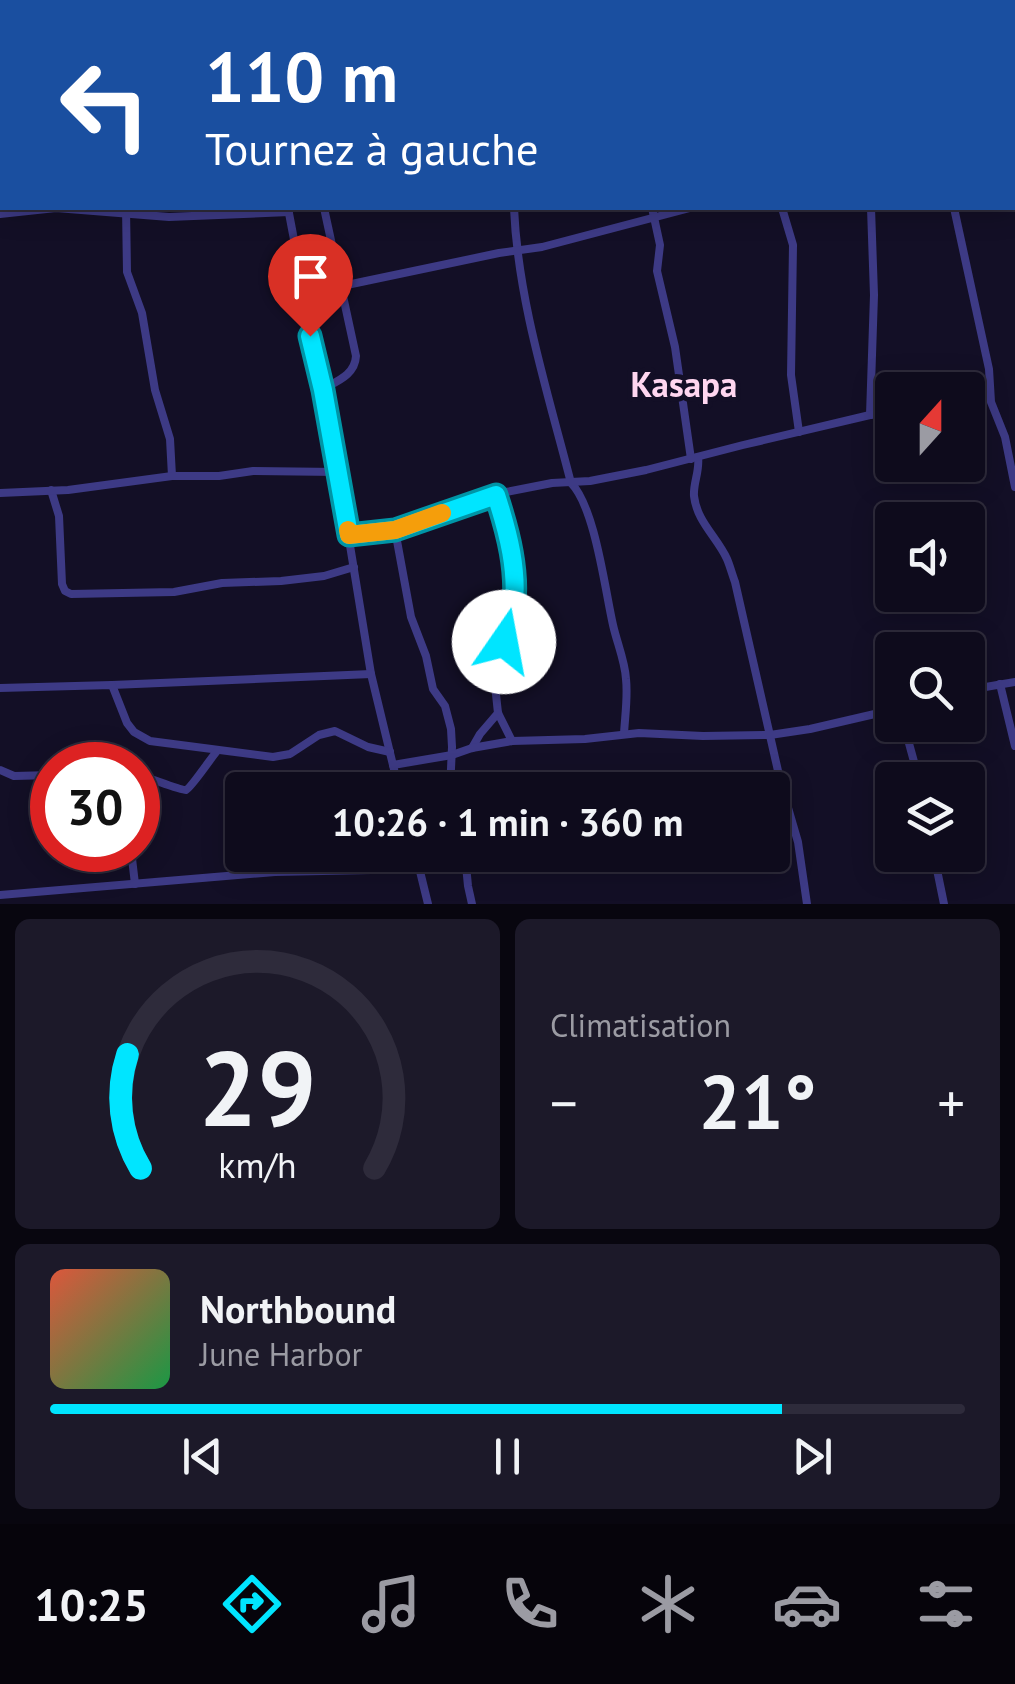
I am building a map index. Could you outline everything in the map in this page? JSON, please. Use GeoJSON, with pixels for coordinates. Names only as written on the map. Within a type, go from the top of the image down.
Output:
{"type":"FeatureCollection","features":[{"type":"Feature","properties":{"kind":"street"},"geometry":{"type":"LineString","coordinates":[[0,214],[37,210]]}},
{"type":"Feature","properties":{"kind":"street"},"geometry":{"type":"LineString","coordinates":[[172,476],[170,439],[155,390],[147,337],[127,272],[126,211],[169,218],[288,210],[338,472],[371,674],[395,772]]}},
{"type":"Feature","properties":{"kind":"street"},"geometry":{"type":"LineString","coordinates":[[323,390],[356,365],[324,210]]}},
{"type":"Feature","properties":{"kind":"street"},"geometry":{"type":"LineString","coordinates":[[514,210],[516,250],[532,326],[571,483],[583,500],[596,539],[626,676],[624,734]]}},
{"type":"Feature","properties":{"kind":"street"},"geometry":{"type":"LineString","coordinates":[[652,210],[660,246],[656,272],[675,347],[695,458],[700,466],[694,493],[696,506],[709,534],[726,556],[779,772]]}},
{"type":"Feature","properties":{"kind":"street"},"geometry":{"type":"LineString","coordinates":[[342,286],[542,247],[683,210]]}},
{"type":"Feature","properties":{"kind":"street"},"geometry":{"type":"LineString","coordinates":[[783,210],[793,245],[791,376],[799,432]]}},
{"type":"Feature","properties":{"kind":"street"},"geometry":{"type":"LineString","coordinates":[[870,415],[874,295],[871,210]]}},
{"type":"Feature","properties":{"kind":"street"},"geometry":{"type":"LineString","coordinates":[[954,210],[989,369],[991,402],[1005,437],[1015,487]]}},
{"type":"Feature","properties":{"kind":"street"},"geometry":{"type":"LineString","coordinates":[[349,535],[395,530],[496,495],[646,470],[875,414]]}},
{"type":"Feature","properties":{"kind":"street"},"geometry":{"type":"LineString","coordinates":[[0,493],[112,485],[172,476],[253,471],[338,472]]}},
{"type":"Feature","properties":{"kind":"street"},"geometry":{"type":"LineString","coordinates":[[52,490],[59,516],[62,584],[64,591],[71,594],[174,592],[222,582],[324,576],[354,568]]}},
{"type":"Feature","properties":{"kind":"street"},"geometry":{"type":"LineString","coordinates":[[496,495],[514,570],[513,614],[495,666],[498,713],[512,742]]}},
{"type":"Feature","properties":{"kind":"street"},"geometry":{"type":"LineString","coordinates":[[395,530],[411,617],[433,689],[445,706],[451,772]]}},
{"type":"Feature","properties":{"kind":"street"},"geometry":{"type":"LineString","coordinates":[[0,688],[371,674]]}},
{"type":"Feature","properties":{"kind":"street"},"geometry":{"type":"LineString","coordinates":[[985,687],[1015,682]]}},
{"type":"Feature","properties":{"kind":"street"},"geometry":{"type":"LineString","coordinates":[[1000,684],[1015,746]]}},
{"type":"Feature","properties":{"kind":"street"},"geometry":{"type":"LineString","coordinates":[[112,685],[126,722],[150,741],[273,757],[290,754],[319,735],[335,731],[368,747],[390,752]]}},
{"type":"Feature","properties":{"kind":"street"},"geometry":{"type":"LineString","coordinates":[[472,748],[498,713]]}},
{"type":"Feature","properties":{"kind":"street"},"geometry":{"type":"LineString","coordinates":[[393,765],[512,742],[624,734],[770,735],[875,714]]}},
{"type":"Feature","properties":{"kind":"street"},"geometry":{"type":"LineString","coordinates":[[160,782],[190,788],[217,751]]}},
{"type":"Feature","properties":{"kind":"street"},"geometry":{"type":"LineString","coordinates":[[0,770],[14,776],[30,776]]}},
{"type":"Feature","properties":{"kind":"street"},"geometry":{"type":"LineString","coordinates":[[790,814],[807,903],[792,904]]}},
{"type":"Feature","properties":{"kind":"street"},"geometry":{"type":"LineString","coordinates":[[134,872],[135,884]]}},
{"type":"Feature","properties":{"kind":"street"},"geometry":{"type":"LineString","coordinates":[[0,895],[291,872]]}},
{"type":"Feature","properties":{"kind":"street"},"geometry":{"type":"LineString","coordinates":[[421,872],[428,904]]}},
{"type":"Feature","properties":{"kind":"street"},"geometry":{"type":"LineString","coordinates":[[468,872],[472,904]]}},
{"type":"Feature","properties":{"kind":"street"},"geometry":{"type":"LineString","coordinates":[[937,872],[944,904]]}},
{"type":"Feature","properties":{"kind":"slow traffic"},"geometry":{"type":"LineString","coordinates":[[348,530],[349,535],[367,535],[395,530],[442,513]]}},
{"type":"Feature","properties":{"kind":"district","name":"Kasapa"},"geometry":{"type":"Point","coordinates":[684,385]}},
{"type":"Feature","properties":{"kind":"route"},"geometry":{"type":"LineString","coordinates":[[310,336],[349,535],[407,527],[496,495],[514,570],[513,614],[504,642]]}}]}
